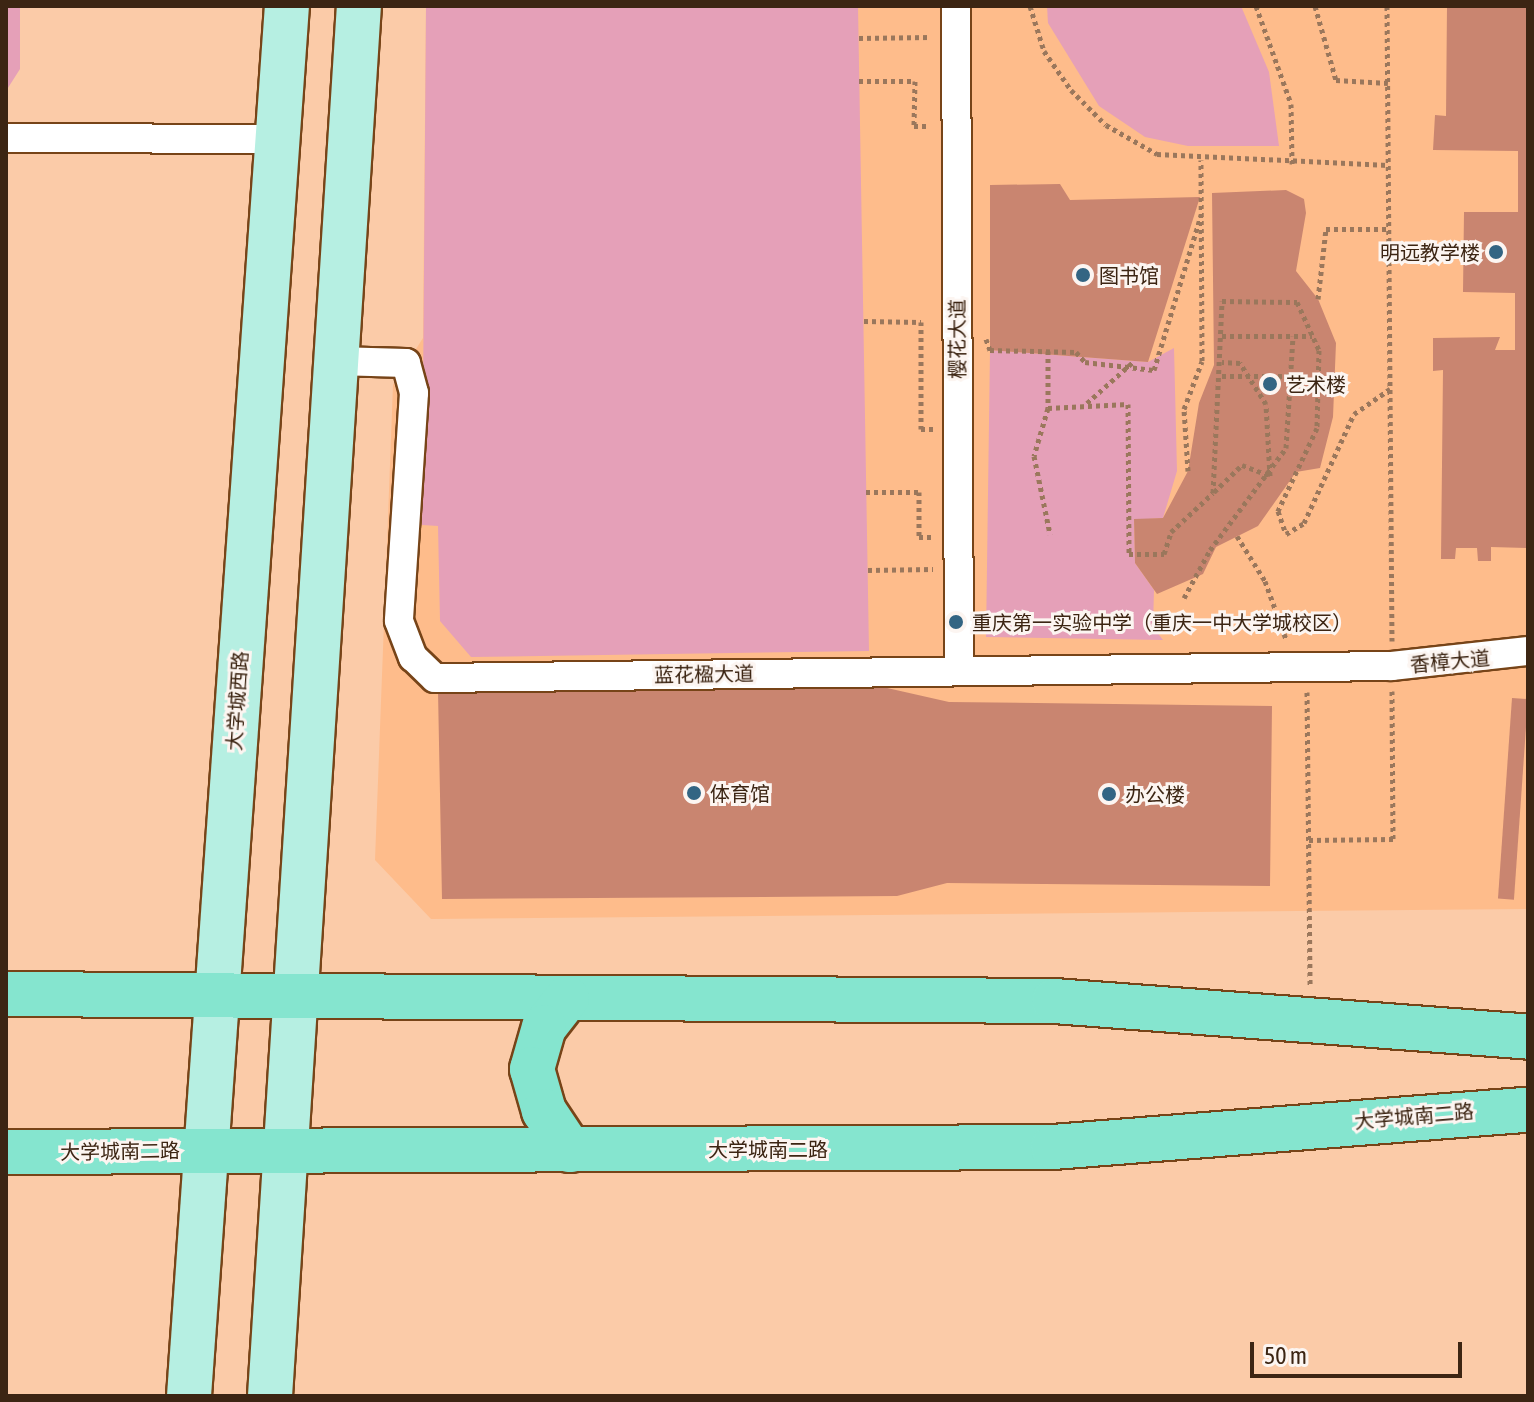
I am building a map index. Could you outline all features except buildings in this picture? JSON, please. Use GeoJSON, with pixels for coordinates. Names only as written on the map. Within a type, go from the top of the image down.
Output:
{"type":"FeatureCollection","features":[{"type":"Feature","properties":{"kind":"highway"},"geometry":{"type":"LineString","coordinates":[[6,994],[1054,1001],[1528,1037]]}},
{"type":"Feature","properties":{"kind":"highway"},"geometry":{"type":"LineString","coordinates":[[567,998],[544,1027],[532,1069],[544,1111],[570,1150]]}},
{"type":"Feature","properties":{"kind":"highway","name":"大学城南二路"},"geometry":{"type":"LineString","coordinates":[[6,1152],[1053,1147],[1528,1110]]}},
{"type":"Feature","properties":{"kind":"main road","name":"大学城西路"},"geometry":{"type":"LineString","coordinates":[[189,1396],[287,6]]}},
{"type":"Feature","properties":{"kind":"main road"},"geometry":{"type":"LineString","coordinates":[[270,1396],[359,6]]}},
{"type":"Feature","properties":{"kind":"street","name":"樱花大道"},"geometry":{"type":"LineString","coordinates":[[956,6],[959,671]]}},
{"type":"Feature","properties":{"kind":"street"},"geometry":{"type":"LineString","coordinates":[[6,138],[278,139]]}},
{"type":"Feature","properties":{"kind":"street","name":"蓝花楹大道"},"geometry":{"type":"LineString","coordinates":[[336,361],[406,363],[414,393],[399,621],[413,657],[435,678],[1382,666]]}},
{"type":"Feature","properties":{"kind":"street","name":"香樟大道"},"geometry":{"type":"LineString","coordinates":[[1382,666],[1528,651]]}},
{"type":"Feature","properties":{"kind":"path"},"geometry":{"type":"LineString","coordinates":[[1030,6],[1044,51],[1106,125],[1157,154],[1201,160],[1388,165]]}},
{"type":"Feature","properties":{"kind":"path"},"geometry":{"type":"LineString","coordinates":[[1256,6],[1291,104],[1292,164]]}},
{"type":"Feature","properties":{"kind":"path"},"geometry":{"type":"LineString","coordinates":[[1315,6],[1336,80],[1388,83]]}},
{"type":"Feature","properties":{"kind":"path"},"geometry":{"type":"LineString","coordinates":[[1309,840],[1393,839],[1382,666],[1390,389],[1387,6]]}},
{"type":"Feature","properties":{"kind":"path"},"geometry":{"type":"LineString","coordinates":[[859,38],[956,37]]}},
{"type":"Feature","properties":{"kind":"path"},"geometry":{"type":"LineString","coordinates":[[859,81],[915,81],[914,126]]}},
{"type":"Feature","properties":{"kind":"path"},"geometry":{"type":"LineString","coordinates":[[1188,471],[1184,409],[1202,361],[1201,160]]}},
{"type":"Feature","properties":{"kind":"path"},"geometry":{"type":"LineString","coordinates":[[957,299],[972,299],[990,350],[1076,352],[1085,362],[1133,362],[1154,370],[1201,215]]}},
{"type":"Feature","properties":{"kind":"path"},"geometry":{"type":"LineString","coordinates":[[1318,299],[1326,229],[1389,229]]}},
{"type":"Feature","properties":{"kind":"path"},"geometry":{"type":"LineString","coordinates":[[1213,493],[1222,376],[1222,301],[1297,302],[1319,350],[1317,428],[1278,511],[1279,530],[1297,531],[1304,523],[1354,414],[1390,389]]}},
{"type":"Feature","properties":{"kind":"path"},"geometry":{"type":"LineString","coordinates":[[864,321],[921,322],[921,429]]}},
{"type":"Feature","properties":{"kind":"path"},"geometry":{"type":"LineString","coordinates":[[1222,336],[1312,336]]}},
{"type":"Feature","properties":{"kind":"path"},"geometry":{"type":"LineString","coordinates":[[1184,598],[1210,550],[1270,476],[1291,427],[1293,336]]}},
{"type":"Feature","properties":{"kind":"path"},"geometry":{"type":"LineString","coordinates":[[1048,351],[1048,408],[1034,456],[1050,534]]}},
{"type":"Feature","properties":{"kind":"path"},"geometry":{"type":"LineString","coordinates":[[1086,404],[1133,362]]}},
{"type":"Feature","properties":{"kind":"path"},"geometry":{"type":"LineString","coordinates":[[1222,362],[1240,363],[1252,376],[1270,424],[1270,476]]}},
{"type":"Feature","properties":{"kind":"path"},"geometry":{"type":"LineString","coordinates":[[1222,376],[1293,376]]}},
{"type":"Feature","properties":{"kind":"path"},"geometry":{"type":"LineString","coordinates":[[1048,408],[1128,404],[1129,554],[1164,554],[1171,532],[1242,465],[1270,476]]}},
{"type":"Feature","properties":{"kind":"path"},"geometry":{"type":"LineString","coordinates":[[866,492],[919,492],[919,537]]}},
{"type":"Feature","properties":{"kind":"path"},"geometry":{"type":"LineString","coordinates":[[1237,536],[1286,632],[1297,667],[1309,840],[1311,1022]]}},
{"type":"Feature","properties":{"kind":"path"},"geometry":{"type":"LineString","coordinates":[[868,570],[958,568]]}},
{"type":"Feature","properties":{"kind":"shaded area"},"geometry":{"type":"Polygon","coordinates":[[[6,6],[20,6],[20,69],[6,91],[6,6]]]}},
{"type":"Feature","properties":{"kind":"shaded area","name":"重庆第一实验中学（重庆一中大学城校区）"},"geometry":{"type":"Polygon","coordinates":[[[426,6],[1528,6],[1528,909],[431,919],[375,860],[393,385],[423,338],[426,6]]]}},
{"type":"Feature","properties":{"kind":"shaded area"},"geometry":{"type":"Polygon","coordinates":[[[426,6],[858,6],[869,651],[471,657],[440,621],[438,526],[422,525],[426,6]]]}},
{"type":"Feature","properties":{"kind":"shaded area"},"geometry":{"type":"Polygon","coordinates":[[[1047,6],[1241,6],[1269,72],[1279,146],[1188,146],[1145,137],[1099,106],[1048,23],[1047,6]]]}},
{"type":"Feature","properties":{"kind":"shaded area"},"geometry":{"type":"Polygon","coordinates":[[[1174,348],[1177,471],[1163,518],[1134,520],[1135,563],[1154,590],[1153,627],[1163,640],[986,637],[990,350],[1148,362],[1174,348]]]}},
{"type":"Feature","properties":{"kind":"place","name":"明远教学楼"},"geometry":{"type":"Point","coordinates":[1496,252]}},
{"type":"Feature","properties":{"kind":"place","name":"图书馆"},"geometry":{"type":"Point","coordinates":[1083,275]}},
{"type":"Feature","properties":{"kind":"place","name":"艺术楼"},"geometry":{"type":"Point","coordinates":[1270,384]}},
{"type":"Feature","properties":{"kind":"place","name":"重庆第一实验中学（重庆一中大学城校区）"},"geometry":{"type":"Point","coordinates":[956,622]}},
{"type":"Feature","properties":{"kind":"place","name":"体育馆"},"geometry":{"type":"Point","coordinates":[694,793]}},
{"type":"Feature","properties":{"kind":"place","name":"办公楼"},"geometry":{"type":"Point","coordinates":[1109,794]}}]}
